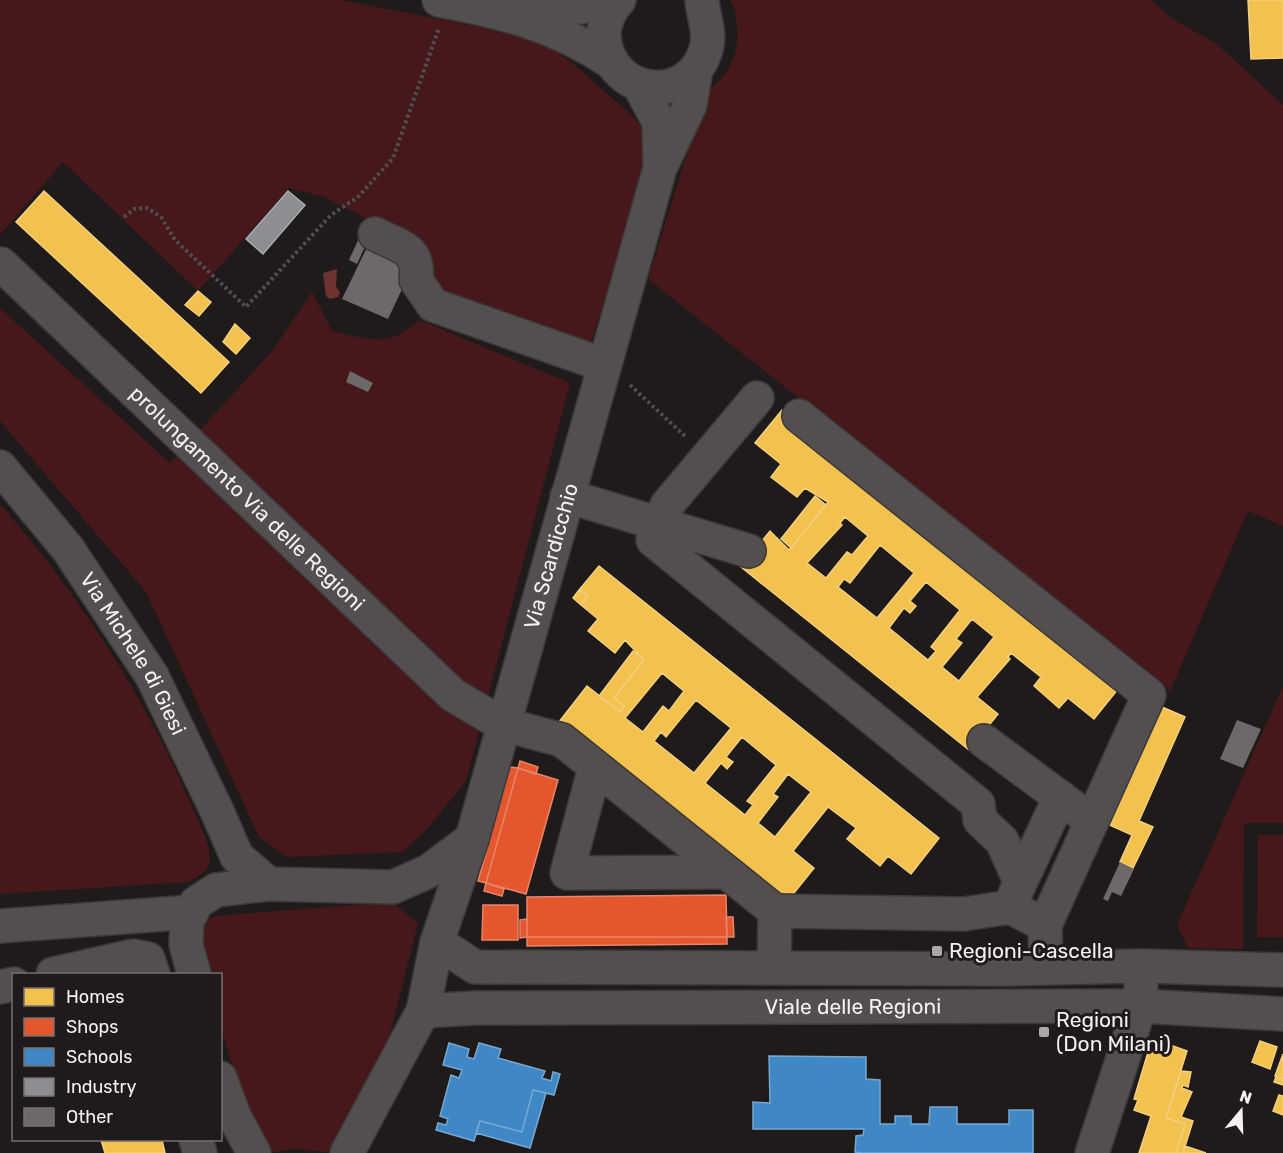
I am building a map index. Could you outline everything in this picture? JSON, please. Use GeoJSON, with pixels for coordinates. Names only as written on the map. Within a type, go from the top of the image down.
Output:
{"type":"FeatureCollection","features":[{"type":"Feature","properties":{"kind":"street"},"geometry":{"type":"LineString","coordinates":[[440,12],[503,12],[581,7],[603,0]]}},
{"type":"Feature","properties":{"kind":"street"},"geometry":{"type":"LineString","coordinates":[[611,62],[605,48],[604,32],[607,17],[619,0]]}},
{"type":"Feature","properties":{"kind":"street","name":"Via Scardicchio"},"geometry":{"type":"LineString","coordinates":[[347,1153],[423,1011],[437,942],[472,839],[502,724],[660,168],[690,105],[696,69],[707,43],[699,5]]}},
{"type":"Feature","properties":{"kind":"street"},"geometry":{"type":"LineString","coordinates":[[503,12],[579,40],[611,62],[628,80],[639,85],[654,88],[670,86],[684,79],[696,69]]}},
{"type":"Feature","properties":{"kind":"street","name":"Via Scardicchio"},"geometry":{"type":"LineString","coordinates":[[639,85],[659,122],[660,168]]}},
{"type":"Feature","properties":{"kind":"street"},"geometry":{"type":"LineString","coordinates":[[375,234],[414,255],[418,264],[416,280],[433,305],[604,365]]}},
{"type":"Feature","properties":{"kind":"street","name":"prolungamento Via delle Regioni"},"geometry":{"type":"LineString","coordinates":[[1,264],[453,695],[502,724],[562,740],[724,872],[776,911]]}},
{"type":"Feature","properties":{"kind":"street"},"geometry":{"type":"LineString","coordinates":[[757,398],[667,505],[657,523],[653,540],[978,804],[980,820],[1002,841],[1015,894],[1045,925]]}},
{"type":"Feature","properties":{"kind":"street"},"geometry":{"type":"LineString","coordinates":[[799,416],[1149,695],[1045,925],[1046,968]]}},
{"type":"Feature","properties":{"kind":"street","name":"Via Michele di Giesi"},"geometry":{"type":"LineString","coordinates":[[0,467],[68,549],[152,676],[218,811],[237,857]]}},
{"type":"Feature","properties":{"kind":"street"},"geometry":{"type":"LineString","coordinates":[[567,496],[749,551]]}},
{"type":"Feature","properties":{"kind":"street"},"geometry":{"type":"LineString","coordinates":[[984,741],[1092,821]]}},
{"type":"Feature","properties":{"kind":"street"},"geometry":{"type":"LineString","coordinates":[[595,767],[567,873],[724,872]]}},
{"type":"Feature","properties":{"kind":"street"},"geometry":{"type":"LineString","coordinates":[[774,968],[776,911],[964,914],[1015,894],[1060,797]]}},
{"type":"Feature","properties":{"kind":"street"},"geometry":{"type":"LineString","coordinates":[[393,887],[429,871],[472,839]]}},
{"type":"Feature","properties":{"kind":"street"},"geometry":{"type":"LineString","coordinates":[[194,973],[185,934],[196,903],[216,890],[237,857],[269,884]]}},
{"type":"Feature","properties":{"kind":"street"},"geometry":{"type":"LineString","coordinates":[[216,890],[269,884],[393,887],[418,897],[434,917],[437,942]]}},
{"type":"Feature","properties":{"kind":"street"},"geometry":{"type":"LineString","coordinates":[[0,926],[192,912]]}},
{"type":"Feature","properties":{"kind":"street","name":"Viale delle Regioni"},"geometry":{"type":"LineString","coordinates":[[437,942],[475,967],[1046,968],[1142,966],[1283,970]]}},
{"type":"Feature","properties":{"kind":"street"},"geometry":{"type":"LineString","coordinates":[[61,973],[133,956],[148,960],[152,973]]}},
{"type":"Feature","properties":{"kind":"street"},"geometry":{"type":"LineString","coordinates":[[1092,1153],[1140,1006],[1142,966]]}},
{"type":"Feature","properties":{"kind":"street","name":"Viale delle Regioni"},"geometry":{"type":"LineString","coordinates":[[423,1011],[475,1008],[1140,1006],[1283,1014]]}},
{"type":"Feature","properties":{"kind":"street"},"geometry":{"type":"LineString","coordinates":[[222,1083],[235,1118],[254,1153]]}},
{"type":"Feature","properties":{"kind":"path"},"geometry":{"type":"LineString","coordinates":[[124,217],[134,209],[147,208],[161,217],[175,240],[246,307],[332,215],[359,196],[393,158],[440,12]]}},
{"type":"Feature","properties":{"kind":"path"},"geometry":{"type":"LineString","coordinates":[[630,385],[708,456]]}},
{"type":"Feature","properties":{"kind":"shaded area"},"geometry":{"type":"Polygon","coordinates":[[[0,0],[341,0],[517,34],[553,49],[634,118],[646,137],[649,156],[587,356],[450,300],[407,240],[325,197],[289,188],[198,291],[63,162],[0,235],[0,0]]]}},
{"type":"Feature","properties":{"kind":"shaded area"},"geometry":{"type":"Polygon","coordinates":[[[731,0],[1151,0],[1171,18],[1217,44],[1283,105],[1283,526],[1248,511],[1170,691],[648,279],[706,92],[725,74],[735,51],[737,26],[731,0]]]}},
{"type":"Feature","properties":{"kind":"shaded area"},"geometry":{"type":"Polygon","coordinates":[[[337,269],[336,286],[340,293],[338,297],[330,299],[326,296],[323,273],[337,269]]]}},
{"type":"Feature","properties":{"kind":"shaded area"},"geometry":{"type":"Polygon","coordinates":[[[312,292],[332,331],[368,339],[388,338],[398,335],[419,320],[570,383],[466,781],[427,829],[402,852],[287,857],[259,837],[146,592],[0,421],[0,308],[170,463],[273,350],[312,292]]]}},
{"type":"Feature","properties":{"kind":"shaded area"},"geometry":{"type":"Polygon","coordinates":[[[0,504],[55,572],[106,644],[171,760],[209,849],[209,865],[204,872],[192,880],[0,894],[0,504]]]}},
{"type":"Feature","properties":{"kind":"shaded area"},"geometry":{"type":"Polygon","coordinates":[[[1283,686],[1283,823],[1244,823],[1243,949],[1188,948],[1177,925],[1283,686]]]}},
{"type":"Feature","properties":{"kind":"shaded area"},"geometry":{"type":"Polygon","coordinates":[[[1258,835],[1283,835],[1283,937],[1257,937],[1258,835]]]}},
{"type":"Feature","properties":{"kind":"shaded area"},"geometry":{"type":"Polygon","coordinates":[[[392,902],[418,923],[381,1070],[335,1153],[297,1149],[266,1153],[242,1098],[222,1031],[222,973],[208,973],[201,926],[214,916],[392,902]]]}},
{"type":"Feature","properties":{"kind":"building: Homes"},"geometry":{"type":"Polygon","coordinates":[[[1248,0],[1283,0],[1283,58],[1251,59],[1248,0]]]}},
{"type":"Feature","properties":{"kind":"building: Homes"},"geometry":{"type":"Polygon","coordinates":[[[44,191],[229,362],[201,393],[16,222],[44,191]]]}},
{"type":"Feature","properties":{"kind":"building: Homes"},"geometry":{"type":"Polygon","coordinates":[[[198,291],[211,302],[199,316],[185,305],[198,291]]]}},
{"type":"Feature","properties":{"kind":"building: Homes"},"geometry":{"type":"Polygon","coordinates":[[[235,324],[250,338],[236,354],[223,342],[235,324]]]}},
{"type":"Feature","properties":{"kind":"building: Homes"},"geometry":{"type":"Polygon","coordinates":[[[782,410],[1122,684],[1094,719],[1068,698],[1059,708],[1034,686],[1041,677],[1011,653],[1008,657],[1010,659],[977,697],[998,714],[969,750],[741,567],[770,531],[789,550],[828,502],[805,488],[797,497],[771,477],[781,464],[755,443],[782,410]],[[845,517],[840,523],[842,525],[807,563],[826,578],[847,552],[852,555],[868,536],[845,517]],[[880,545],[850,583],[844,579],[838,587],[877,618],[914,573],[880,545]],[[926,582],[910,601],[916,606],[910,613],[904,608],[889,628],[928,660],[936,651],[931,647],[960,610],[926,582]],[[972,619],[956,639],[962,643],[942,667],[959,681],[994,637],[972,619]]]}},
{"type":"Feature","properties":{"kind":"building: Homes"},"geometry":{"type":"Polygon","coordinates":[[[815,496],[826,505],[791,548],[781,539],[815,496]]]}},
{"type":"Feature","properties":{"kind":"building: Homes"},"geometry":{"type":"Polygon","coordinates":[[[599,566],[939,838],[911,874],[888,856],[880,866],[847,839],[856,828],[828,807],[793,851],[814,868],[786,903],[559,722],[587,686],[620,712],[624,706],[614,698],[644,660],[625,640],[615,653],[588,631],[598,619],[581,605],[588,596],[579,590],[599,566]],[[662,673],[625,718],[643,732],[663,706],[669,711],[684,691],[662,673]],[[696,700],[666,737],[661,732],[654,741],[694,773],[731,728],[696,700]],[[742,737],[726,757],[733,762],[727,769],[721,763],[705,783],[745,815],[753,805],[747,801],[776,765],[742,737]],[[788,774],[773,794],[778,797],[758,823],[775,837],[811,792],[788,774]]]}},
{"type":"Feature","properties":{"kind":"building: Homes"},"geometry":{"type":"Polygon","coordinates":[[[579,590],[588,596],[581,605],[573,598],[579,590]]]}},
{"type":"Feature","properties":{"kind":"building: Homes"},"geometry":{"type":"Polygon","coordinates":[[[633,651],[644,660],[614,698],[624,706],[620,712],[599,696],[633,651]]]}},
{"type":"Feature","properties":{"kind":"building: Homes"},"geometry":{"type":"Polygon","coordinates":[[[1162,707],[1185,717],[1139,821],[1153,827],[1133,868],[1120,862],[1132,835],[1110,825],[1162,707]]]}},
{"type":"Feature","properties":{"kind":"building: Homes"},"geometry":{"type":"Polygon","coordinates":[[[1156,1040],[1187,1051],[1166,1118],[1185,1124],[1176,1153],[1139,1153],[1151,1116],[1134,1110],[1138,1100],[1134,1099],[1149,1049],[1153,1050],[1156,1040]]]}},
{"type":"Feature","properties":{"kind":"building: Homes"},"geometry":{"type":"Polygon","coordinates":[[[1260,1041],[1277,1047],[1270,1069],[1252,1062],[1260,1041]]]}},
{"type":"Feature","properties":{"kind":"building: Homes"},"geometry":{"type":"Polygon","coordinates":[[[1283,1054],[1283,1079],[1275,1076],[1283,1054]]]}},
{"type":"Feature","properties":{"kind":"building: Homes"},"geometry":{"type":"Polygon","coordinates":[[[1181,1071],[1191,1072],[1188,1087],[1183,1085],[1182,1088],[1192,1092],[1181,1117],[1193,1121],[1183,1153],[1176,1153],[1185,1124],[1166,1118],[1181,1071]]]}},
{"type":"Feature","properties":{"kind":"building: Homes"},"geometry":{"type":"Polygon","coordinates":[[[1276,1077],[1283,1079],[1283,1085],[1274,1082],[1276,1077]]]}},
{"type":"Feature","properties":{"kind":"building: Homes"},"geometry":{"type":"Polygon","coordinates":[[[1279,1095],[1283,1096],[1283,1115],[1273,1111],[1279,1095]]]}},
{"type":"Feature","properties":{"kind":"building: Homes"},"geometry":{"type":"Polygon","coordinates":[[[101,1141],[162,1141],[165,1153],[105,1153],[101,1141]]]}},
{"type":"Feature","properties":{"kind":"building: Homes"},"geometry":{"type":"Polygon","coordinates":[[[1185,1146],[1206,1153],[1183,1153],[1185,1146]]]}},
{"type":"Feature","properties":{"kind":"building: Shops"},"geometry":{"type":"Polygon","coordinates":[[[520,761],[538,767],[536,774],[518,768],[520,761]]]}},
{"type":"Feature","properties":{"kind":"building: Shops"},"geometry":{"type":"Polygon","coordinates":[[[510,767],[518,768],[486,883],[478,881],[510,767]]]}},
{"type":"Feature","properties":{"kind":"building: Shops"},"geometry":{"type":"Polygon","coordinates":[[[518,768],[558,780],[526,894],[486,883],[518,768]]]}},
{"type":"Feature","properties":{"kind":"building: Shops"},"geometry":{"type":"Polygon","coordinates":[[[486,883],[504,889],[502,896],[484,891],[486,883]]]}},
{"type":"Feature","properties":{"kind":"building: Shops"},"geometry":{"type":"Polygon","coordinates":[[[726,895],[727,937],[527,937],[527,897],[726,895]]]}},
{"type":"Feature","properties":{"kind":"building: Shops"},"geometry":{"type":"Polygon","coordinates":[[[483,905],[518,905],[518,940],[482,940],[483,905]]]}},
{"type":"Feature","properties":{"kind":"building: Shops"},"geometry":{"type":"Polygon","coordinates":[[[726,917],[733,917],[734,937],[727,937],[726,917]]]}},
{"type":"Feature","properties":{"kind":"building: Shops"},"geometry":{"type":"Polygon","coordinates":[[[527,919],[527,937],[520,938],[520,920],[527,919]]]}},
{"type":"Feature","properties":{"kind":"building: Shops"},"geometry":{"type":"Polygon","coordinates":[[[527,937],[727,937],[727,944],[527,946],[527,937]]]}},
{"type":"Feature","properties":{"kind":"building: Schools"},"geometry":{"type":"Polygon","coordinates":[[[449,1043],[469,1049],[467,1057],[474,1059],[479,1043],[501,1049],[498,1058],[545,1071],[542,1078],[551,1081],[553,1072],[560,1074],[554,1095],[533,1090],[522,1132],[480,1121],[474,1141],[436,1130],[438,1123],[446,1125],[448,1119],[440,1116],[451,1075],[459,1078],[462,1070],[443,1065],[449,1043]]]}},
{"type":"Feature","properties":{"kind":"building: Schools"},"geometry":{"type":"Polygon","coordinates":[[[769,1056],[866,1057],[866,1079],[880,1080],[880,1124],[895,1124],[895,1116],[911,1116],[911,1124],[929,1124],[930,1107],[957,1107],[957,1124],[1009,1124],[1009,1110],[1033,1110],[1033,1153],[862,1153],[855,1152],[856,1136],[863,1135],[864,1129],[753,1129],[753,1102],[770,1103],[769,1056]]]}},
{"type":"Feature","properties":{"kind":"building: Schools"},"geometry":{"type":"Polygon","coordinates":[[[533,1090],[546,1093],[530,1148],[476,1133],[480,1121],[522,1132],[533,1090]]]}},
{"type":"Feature","properties":{"kind":"building: Industry"},"geometry":{"type":"Polygon","coordinates":[[[288,191],[305,205],[263,254],[246,239],[288,191]]]}},
{"type":"Feature","properties":{"kind":"building: Other"},"geometry":{"type":"Polygon","coordinates":[[[360,236],[368,240],[357,264],[349,260],[360,236]]]}},
{"type":"Feature","properties":{"kind":"building: Other"},"geometry":{"type":"Polygon","coordinates":[[[370,241],[413,266],[388,319],[342,299],[370,241]]]}},
{"type":"Feature","properties":{"kind":"building: Other"},"geometry":{"type":"Polygon","coordinates":[[[350,371],[373,383],[368,392],[346,382],[350,371]]]}},
{"type":"Feature","properties":{"kind":"building: Other"},"geometry":{"type":"Polygon","coordinates":[[[1237,720],[1261,729],[1243,768],[1220,759],[1237,720]]]}},
{"type":"Feature","properties":{"kind":"building: Other"},"geometry":{"type":"Polygon","coordinates":[[[1120,862],[1134,869],[1121,896],[1112,892],[1108,901],[1103,899],[1120,862]]]}},
{"type":"Feature","properties":{"kind":"place","name":"Regioni-Cascella"},"geometry":{"type":"Point","coordinates":[937,951]}},
{"type":"Feature","properties":{"kind":"place","name":"Regioni (Don Milani)"},"geometry":{"type":"Point","coordinates":[1044,1032]}}]}
